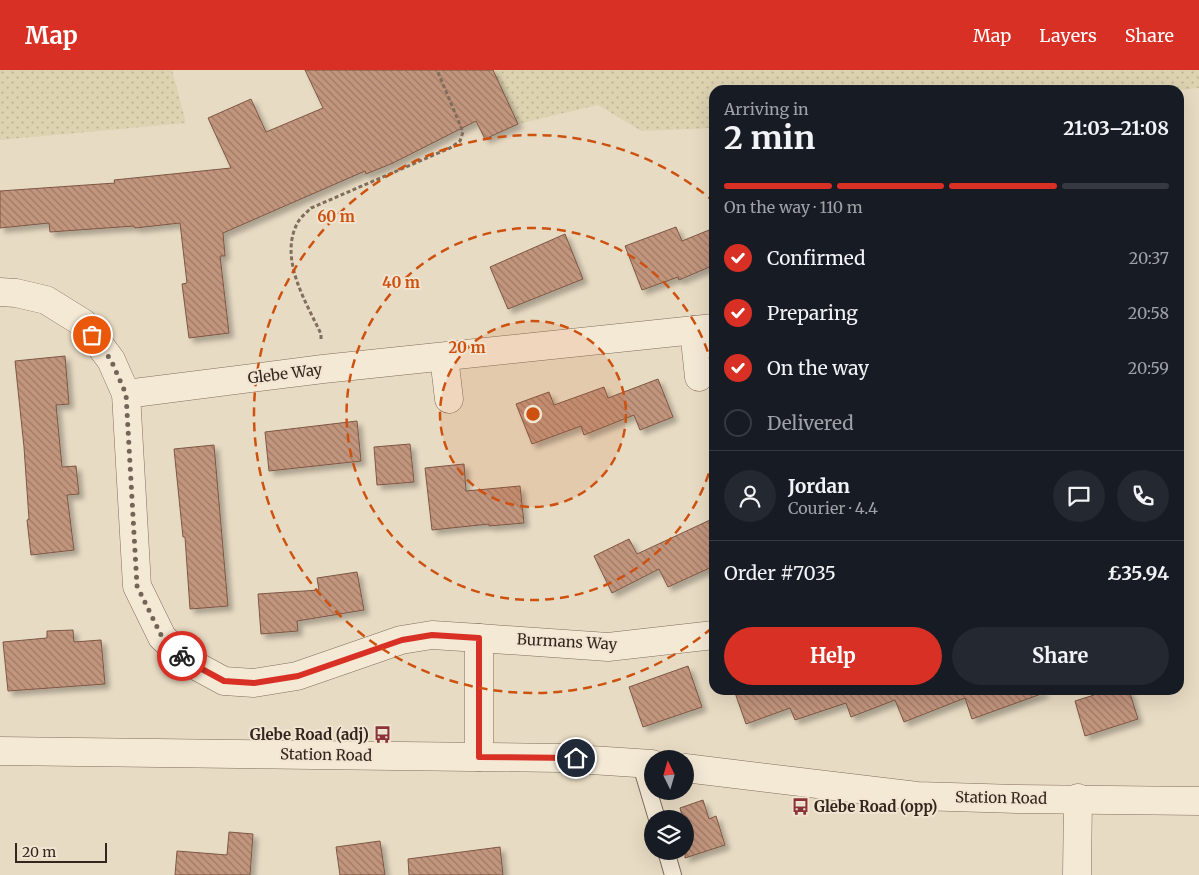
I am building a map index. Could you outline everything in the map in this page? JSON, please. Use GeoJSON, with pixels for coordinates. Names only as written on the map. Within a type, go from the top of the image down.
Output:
{"type":"FeatureCollection","features":[{"type":"Feature","properties":{"kind":"street"},"geometry":{"type":"LineString","coordinates":[[0,292],[16,293],[46,300],[83,323],[111,360],[126,394]]}},
{"type":"Feature","properties":{"kind":"street","name":"Glebe Way"},"geometry":{"type":"LineString","coordinates":[[126,394],[323,369],[704,329],[699,377]]}},
{"type":"Feature","properties":{"kind":"street"},"geometry":{"type":"LineString","coordinates":[[444,357],[449,399]]}},
{"type":"Feature","properties":{"kind":"street","name":"Burmans Way"},"geometry":{"type":"LineString","coordinates":[[126,394],[137,586],[162,637],[187,661],[224,681],[254,683],[298,676],[402,640],[432,635],[608,647],[709,636]]}},
{"type":"Feature","properties":{"kind":"street"},"geometry":{"type":"LineString","coordinates":[[479,638],[479,757]]}},
{"type":"Feature","properties":{"kind":"street","name":"Station Road"},"geometry":{"type":"LineString","coordinates":[[0,751],[560,758],[644,763]]}},
{"type":"Feature","properties":{"kind":"street","name":"Station Road"},"geometry":{"type":"LineString","coordinates":[[694,769],[917,796],[1199,801]]}},
{"type":"Feature","properties":{"kind":"street"},"geometry":{"type":"LineString","coordinates":[[1077,875],[1078,798]]}},
{"type":"Feature","properties":{"kind":"lane"},"geometry":{"type":"LineString","coordinates":[[669,860],[673,875]]}},
{"type":"Feature","properties":{"kind":"path"},"geometry":{"type":"LineString","coordinates":[[323,369],[321,334],[299,287],[292,265],[292,236],[298,221],[311,208],[450,148],[460,141],[463,132],[437,70]]}},
{"type":"Feature","properties":{"kind":"shaded area"},"geometry":{"type":"Polygon","coordinates":[[[0,70],[172,70],[186,123],[0,140],[0,70]]]}},
{"type":"Feature","properties":{"kind":"shaded area"},"geometry":{"type":"Polygon","coordinates":[[[493,70],[1199,70],[1199,88],[1184,90],[1184,85],[709,85],[709,128],[641,131],[598,105],[518,124],[493,70]]]}},
{"type":"Feature","properties":{"kind":"building"},"geometry":{"type":"Polygon","coordinates":[[[305,70],[493,70],[518,124],[485,139],[476,121],[393,163],[366,174],[365,171],[223,233],[225,256],[220,256],[229,333],[189,338],[182,284],[187,283],[180,223],[135,228],[134,226],[50,232],[49,223],[0,228],[0,191],[115,183],[114,180],[231,168],[208,118],[251,99],[266,132],[323,108],[305,70]]]}},
{"type":"Feature","properties":{"kind":"building"},"geometry":{"type":"Polygon","coordinates":[[[676,227],[682,241],[709,230],[709,267],[679,280],[678,277],[642,290],[625,246],[676,227]]]}},
{"type":"Feature","properties":{"kind":"building"},"geometry":{"type":"Polygon","coordinates":[[[565,234],[583,279],[508,309],[490,267],[565,234]]]}},
{"type":"Feature","properties":{"kind":"building"},"geometry":{"type":"Polygon","coordinates":[[[65,356],[69,404],[56,405],[62,467],[76,466],[79,494],[67,495],[74,550],[31,555],[27,520],[29,519],[24,447],[15,361],[65,356]]]}},
{"type":"Feature","properties":{"kind":"building"},"geometry":{"type":"Polygon","coordinates":[[[658,379],[673,417],[640,430],[634,415],[584,435],[581,426],[532,444],[516,404],[549,392],[554,405],[604,387],[608,398],[658,379]]]}},
{"type":"Feature","properties":{"kind":"building"},"geometry":{"type":"Polygon","coordinates":[[[357,421],[361,461],[269,471],[265,432],[357,421]]]}},
{"type":"Feature","properties":{"kind":"building"},"geometry":{"type":"Polygon","coordinates":[[[410,444],[414,482],[377,485],[374,447],[410,444]]]}},
{"type":"Feature","properties":{"kind":"building"},"geometry":{"type":"Polygon","coordinates":[[[214,445],[228,606],[190,609],[185,537],[183,537],[174,449],[214,445]]]}},
{"type":"Feature","properties":{"kind":"building"},"geometry":{"type":"Polygon","coordinates":[[[464,464],[466,491],[520,486],[524,523],[489,526],[489,524],[432,530],[425,468],[464,464]]]}},
{"type":"Feature","properties":{"kind":"building"},"geometry":{"type":"Polygon","coordinates":[[[709,520],[709,568],[668,587],[659,569],[612,593],[594,556],[629,539],[637,554],[709,520]]]}},
{"type":"Feature","properties":{"kind":"building"},"geometry":{"type":"Polygon","coordinates":[[[357,572],[364,610],[297,621],[298,631],[261,634],[258,594],[319,590],[317,578],[357,572]]]}},
{"type":"Feature","properties":{"kind":"building"},"geometry":{"type":"Polygon","coordinates":[[[73,630],[74,642],[101,640],[105,684],[8,691],[3,642],[47,638],[47,631],[73,630]]]}},
{"type":"Feature","properties":{"kind":"building"},"geometry":{"type":"Polygon","coordinates":[[[688,666],[702,707],[643,727],[629,687],[688,666]]]}},
{"type":"Feature","properties":{"kind":"building"},"geometry":{"type":"Polygon","coordinates":[[[736,695],[1038,695],[972,719],[965,698],[904,722],[895,700],[851,717],[846,703],[795,720],[790,708],[746,724],[736,695]]]}},
{"type":"Feature","properties":{"kind":"building"},"geometry":{"type":"Polygon","coordinates":[[[1094,695],[1131,695],[1138,719],[1085,736],[1075,701],[1094,695]]]}},
{"type":"Feature","properties":{"kind":"building"},"geometry":{"type":"Polygon","coordinates":[[[703,800],[709,819],[716,816],[725,845],[694,855],[694,810],[681,810],[680,808],[703,800]]]}},
{"type":"Feature","properties":{"kind":"building"},"geometry":{"type":"Polygon","coordinates":[[[229,832],[253,834],[250,875],[175,875],[177,851],[227,855],[229,832]]]}},
{"type":"Feature","properties":{"kind":"building"},"geometry":{"type":"Polygon","coordinates":[[[380,841],[385,875],[340,875],[336,847],[380,841]]]}},
{"type":"Feature","properties":{"kind":"building"},"geometry":{"type":"Polygon","coordinates":[[[500,847],[503,875],[409,875],[408,859],[500,847]]]}},
{"type":"Feature","properties":{"kind":"way so far"},"geometry":{"type":"LineString","coordinates":[[92,335],[111,360],[126,394],[137,586],[162,637],[182,656]]}},
{"type":"Feature","properties":{"kind":"place","name":"Glebe Road (adj)"},"geometry":{"type":"Point","coordinates":[383,735]}},
{"type":"Feature","properties":{"kind":"place","name":"Glebe Road (opp)"},"geometry":{"type":"Point","coordinates":[800,807]}},
{"type":"Feature","properties":{"kind":"route"},"geometry":{"type":"LineString","coordinates":[[182,656],[187,661],[224,681],[254,683],[298,676],[402,640],[432,635],[479,638],[479,757],[576,758]]}}]}
